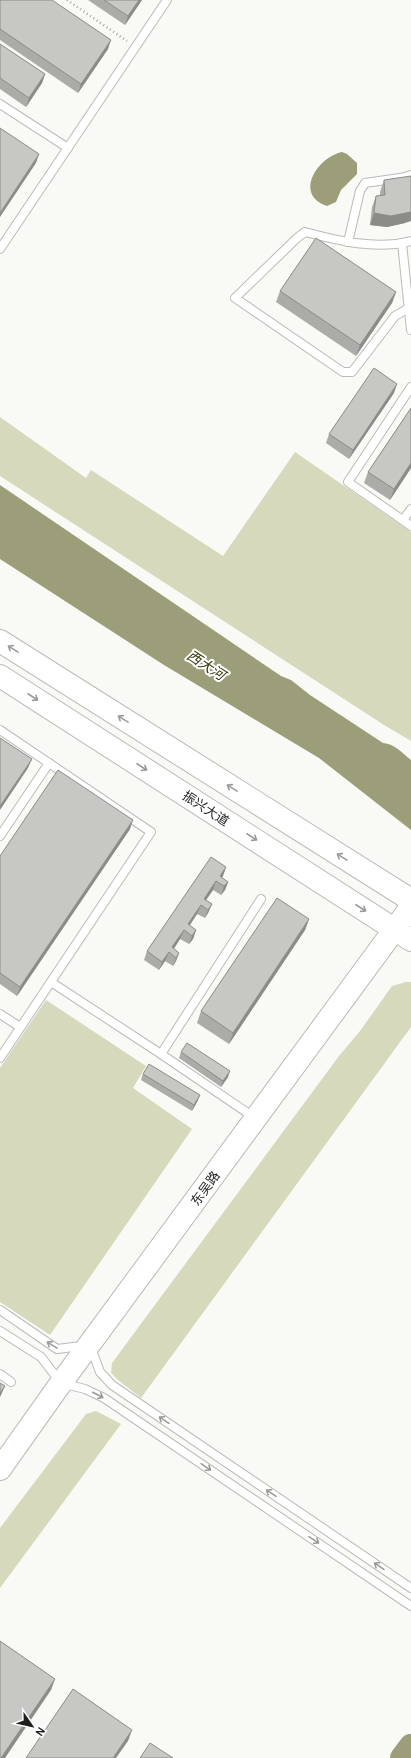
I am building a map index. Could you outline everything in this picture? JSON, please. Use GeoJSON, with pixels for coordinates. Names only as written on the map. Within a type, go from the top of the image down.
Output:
{"type":"FeatureCollection","features":[{"type":"Feature","properties":{"kind":"main road"},"geometry":{"type":"LineString","coordinates":[[0,641],[411,900]]}},
{"type":"Feature","properties":{"kind":"main road","name":"振兴大道"},"geometry":{"type":"LineString","coordinates":[[0,676],[403,935]]}},
{"type":"Feature","properties":{"kind":"main road","name":"东吴路"},"geometry":{"type":"LineString","coordinates":[[0,1469],[61,1383],[256,1118],[403,935],[411,907]]}},
{"type":"Feature","properties":{"kind":"lane"},"geometry":{"type":"LineString","coordinates":[[0,249],[167,0]]}},
{"type":"Feature","properties":{"kind":"lane"},"geometry":{"type":"LineString","coordinates":[[0,104],[68,148]]}},
{"type":"Feature","properties":{"kind":"lane"},"geometry":{"type":"LineString","coordinates":[[348,242],[360,191],[365,182],[400,178],[411,175]]}},
{"type":"Feature","properties":{"kind":"lane"},"geometry":{"type":"LineString","coordinates":[[409,308],[395,316],[352,372],[343,372],[234,298],[305,232],[348,242],[379,245],[411,241]]}},
{"type":"Feature","properties":{"kind":"lane"},"geometry":{"type":"LineString","coordinates":[[402,243],[411,330]]}},
{"type":"Feature","properties":{"kind":"lane"},"geometry":{"type":"LineString","coordinates":[[411,387],[348,482],[411,526]]}},
{"type":"Feature","properties":{"kind":"lane"},"geometry":{"type":"LineString","coordinates":[[403,520],[411,509]]}},
{"type":"Feature","properties":{"kind":"lane"},"geometry":{"type":"LineString","coordinates":[[0,730],[151,832],[0,1058]]}},
{"type":"Feature","properties":{"kind":"lane"},"geometry":{"type":"LineString","coordinates":[[0,836],[49,763]]}},
{"type":"Feature","properties":{"kind":"lane"},"geometry":{"type":"LineString","coordinates":[[161,1054],[261,899]]}},
{"type":"Feature","properties":{"kind":"lane"},"geometry":{"type":"LineString","coordinates":[[51,982],[256,1118]]}},
{"type":"Feature","properties":{"kind":"lane"},"geometry":{"type":"LineString","coordinates":[[0,1014],[20,1028]]}},
{"type":"Feature","properties":{"kind":"lane"},"geometry":{"type":"LineString","coordinates":[[0,1310],[57,1349],[90,1345],[100,1372],[112,1385],[411,1588]]}},
{"type":"Feature","properties":{"kind":"lane"},"geometry":{"type":"LineString","coordinates":[[0,1331],[41,1357],[61,1383],[85,1389],[104,1398],[411,1606]]}},
{"type":"Feature","properties":{"kind":"lane"},"geometry":{"type":"LineString","coordinates":[[0,1374],[11,1382]]}},
{"type":"Feature","properties":{"kind":"path"},"geometry":{"type":"LineString","coordinates":[[67,0],[136,46]]}},
{"type":"Feature","properties":{"kind":"shaded area"},"geometry":{"type":"Polygon","coordinates":[[[0,417],[86,478],[91,470],[223,556],[295,452],[411,532],[411,741],[0,476],[0,417]]]}},
{"type":"Feature","properties":{"kind":"shaded area"},"geometry":{"type":"Polygon","coordinates":[[[411,982],[411,1027],[141,1398],[111,1373],[112,1363],[392,986],[411,982]]]}},
{"type":"Feature","properties":{"kind":"shaded area"},"geometry":{"type":"Polygon","coordinates":[[[46,1000],[146,1066],[133,1088],[192,1129],[50,1335],[0,1302],[0,1068],[46,1000]]]}},
{"type":"Feature","properties":{"kind":"shaded area"},"geometry":{"type":"Polygon","coordinates":[[[96,1411],[121,1424],[0,1588],[0,1528],[86,1414],[96,1411]]]}},
{"type":"Feature","properties":{"kind":"water"},"geometry":{"type":"Polygon","coordinates":[[[342,152],[347,154],[357,163],[357,174],[341,190],[336,202],[327,206],[317,200],[312,193],[310,185],[318,168],[333,155],[342,152]]]}},
{"type":"Feature","properties":{"kind":"water","name":"西大河"},"geometry":{"type":"Polygon","coordinates":[[[0,485],[281,676],[291,680],[310,695],[383,743],[395,747],[411,760],[411,830],[319,758],[164,665],[0,559],[0,485]]]}},
{"type":"Feature","properties":{"kind":"building"},"geometry":{"type":"Polygon","coordinates":[[[0,0],[52,0],[111,40],[81,84],[0,29],[0,0]]]}},
{"type":"Feature","properties":{"kind":"building"},"geometry":{"type":"Polygon","coordinates":[[[104,0],[139,0],[128,16],[104,0]]]}},
{"type":"Feature","properties":{"kind":"building"},"geometry":{"type":"Polygon","coordinates":[[[0,44],[45,74],[29,98],[0,78],[0,44]]]}},
{"type":"Feature","properties":{"kind":"building"},"geometry":{"type":"Polygon","coordinates":[[[0,128],[39,154],[0,213],[0,128]]]}},
{"type":"Feature","properties":{"kind":"building"},"geometry":{"type":"Polygon","coordinates":[[[411,176],[411,212],[391,216],[374,213],[376,196],[385,195],[384,180],[411,176]]]}},
{"type":"Feature","properties":{"kind":"building"},"geometry":{"type":"Polygon","coordinates":[[[316,238],[396,292],[360,345],[280,291],[316,238]]]}},
{"type":"Feature","properties":{"kind":"building"},"geometry":{"type":"Polygon","coordinates":[[[374,368],[397,384],[353,450],[329,434],[374,368]]]}},
{"type":"Feature","properties":{"kind":"building"},"geometry":{"type":"Polygon","coordinates":[[[411,408],[411,463],[394,489],[368,472],[411,408]]]}},
{"type":"Feature","properties":{"kind":"building"},"geometry":{"type":"Polygon","coordinates":[[[0,738],[32,759],[0,806],[0,738]]]}},
{"type":"Feature","properties":{"kind":"building"},"geometry":{"type":"Polygon","coordinates":[[[58,770],[133,820],[20,987],[0,973],[0,856],[58,770]]]}},
{"type":"Feature","properties":{"kind":"building"},"geometry":{"type":"Polygon","coordinates":[[[211,857],[226,867],[220,876],[228,882],[224,886],[216,881],[204,899],[212,904],[208,910],[201,905],[188,924],[196,930],[192,936],[184,930],[172,947],[179,953],[176,958],[169,952],[162,962],[147,951],[211,857]]]}},
{"type":"Feature","properties":{"kind":"building"},"geometry":{"type":"Polygon","coordinates":[[[277,898],[309,919],[233,1033],[201,1011],[277,898]]]}},
{"type":"Feature","properties":{"kind":"building"},"geometry":{"type":"Polygon","coordinates":[[[187,1043],[230,1071],[223,1081],[181,1052],[187,1043]]]}},
{"type":"Feature","properties":{"kind":"building"},"geometry":{"type":"Polygon","coordinates":[[[149,1064],[200,1095],[194,1105],[143,1074],[149,1064]]]}},
{"type":"Feature","properties":{"kind":"building"},"geometry":{"type":"Polygon","coordinates":[[[0,1383],[5,1386],[0,1393],[0,1383]]]}},
{"type":"Feature","properties":{"kind":"building"},"geometry":{"type":"Polygon","coordinates":[[[0,1641],[55,1679],[1,1758],[0,1758],[0,1641]]]}},
{"type":"Feature","properties":{"kind":"building"},"geometry":{"type":"Polygon","coordinates":[[[73,1689],[132,1730],[113,1758],[26,1758],[73,1689]]]}},
{"type":"Feature","properties":{"kind":"building"},"geometry":{"type":"Polygon","coordinates":[[[150,1743],[173,1758],[140,1758],[150,1743]]]}},
{"type":"Feature","properties":{"kind":"waterway"},"geometry":{"type":"LineString","coordinates":[[402,1758],[411,1746]]}}]}
